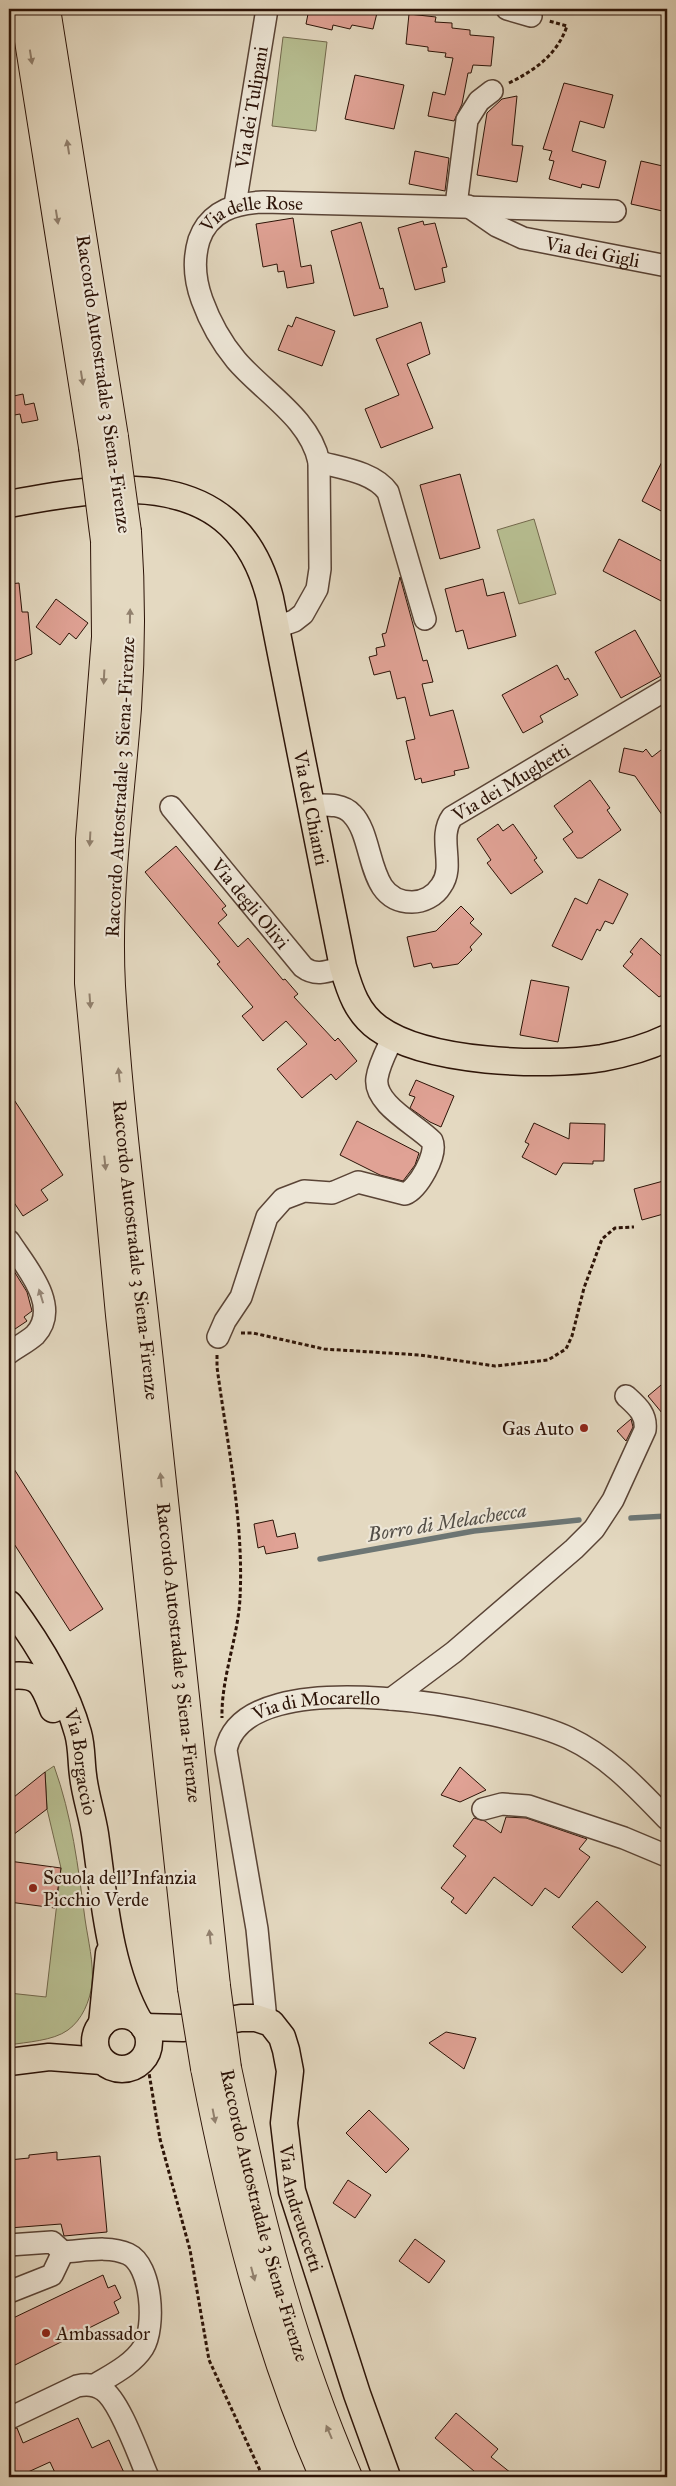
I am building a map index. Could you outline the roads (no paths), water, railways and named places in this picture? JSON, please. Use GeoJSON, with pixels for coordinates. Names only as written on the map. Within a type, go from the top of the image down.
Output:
{"type":"FeatureCollection","features":[{"type":"Feature","properties":{"kind":"highway","name":"Raccordo Autostradale 3 Siena-Firenze"},"geometry":{"type":"LineString","coordinates":[[24,9],[104,442]]}},
{"type":"Feature","properties":{"kind":"highway","name":"Raccordo Autostradale 3 Siena-Firenze"},"geometry":{"type":"LineString","coordinates":[[46,9],[116,537],[90,839],[89,983],[121,1325],[204,1987],[216,2068],[227,2177],[258,2292],[297,2418],[324,2477]]}},
{"type":"Feature","properties":{"kind":"highway","name":"Raccordo Autostradale 3 Siena-Firenze"},"geometry":{"type":"LineString","coordinates":[[216,2068],[276,2276],[319,2410],[348,2477]]}},
{"type":"Feature","properties":{"kind":"main road","name":"Via del Chianti"},"geometry":{"type":"LineString","coordinates":[[9,504],[68,495],[132,490],[163,492],[202,504],[233,526],[250,546],[263,572],[277,627],[343,967],[358,1008],[377,1028],[393,1037],[423,1048],[461,1056],[548,1061],[606,1057],[646,1047],[667,1038]]}},
{"type":"Feature","properties":{"kind":"main road","name":"Via Borgaccio"},"geometry":{"type":"LineString","coordinates":[[9,1604],[35,1642],[64,1695],[79,1740],[82,1776],[92,1815],[111,1937],[127,1995],[145,2036]]}},
{"type":"Feature","properties":{"kind":"main road"},"geometry":{"type":"LineString","coordinates":[[9,1619],[20,1641],[20,1648],[17,1658],[9,1670]]}},
{"type":"Feature","properties":{"kind":"main road"},"geometry":{"type":"LineString","coordinates":[[9,1676],[29,1676],[38,1680],[44,1686],[70,1752],[82,1776]]}},
{"type":"Feature","properties":{"kind":"main road","name":"Via Borgaccio"},"geometry":{"type":"LineString","coordinates":[[100,2027],[111,1937]]}},
{"type":"Feature","properties":{"kind":"main road"},"geometry":{"type":"LineString","coordinates":[[49,2057],[116,2016],[124,2015],[145,2036]]}},
{"type":"Feature","properties":{"kind":"main road"},"geometry":{"type":"LineString","coordinates":[[145,2036],[249,2018],[266,2020]]}},
{"type":"Feature","properties":{"kind":"main road","name":"Via Andreuccetti"},"geometry":{"type":"LineString","coordinates":[[266,2020],[276,2028],[282,2037],[289,2061],[284,2133],[288,2167],[297,2212],[387,2477]]}},
{"type":"Feature","properties":{"kind":"main road"},"geometry":{"type":"LineString","coordinates":[[100,2027],[95,2046],[102,2061],[109,2066],[125,2069],[134,2067],[145,2036]]}},
{"type":"Feature","properties":{"kind":"main road"},"geometry":{"type":"LineString","coordinates":[[9,2062],[49,2057],[102,2061]]}},
{"type":"Feature","properties":{"kind":"street","name":"Via dei Tulipani"},"geometry":{"type":"LineString","coordinates":[[235,205],[267,9]]}},
{"type":"Feature","properties":{"kind":"street"},"geometry":{"type":"LineString","coordinates":[[507,9],[531,16]]}},
{"type":"Feature","properties":{"kind":"street"},"geometry":{"type":"LineString","coordinates":[[462,206],[467,120],[479,101],[492,91]]}},
{"type":"Feature","properties":{"kind":"street","name":"Via delle Rose"},"geometry":{"type":"LineString","coordinates":[[277,627],[294,621],[304,614],[317,590],[319,576],[319,462],[316,448],[304,428],[229,351],[215,329],[200,293],[195,265],[201,236],[217,214],[235,205],[289,201],[614,211]]}},
{"type":"Feature","properties":{"kind":"street","name":"Via dei Gigli"},"geometry":{"type":"LineString","coordinates":[[462,206],[518,236],[561,247],[667,266]]}},
{"type":"Feature","properties":{"kind":"street"},"geometry":{"type":"LineString","coordinates":[[493,206],[518,236]]}},
{"type":"Feature","properties":{"kind":"street"},"geometry":{"type":"LineString","coordinates":[[319,462],[372,479],[382,484],[388,492],[425,619]]}},
{"type":"Feature","properties":{"kind":"street","name":"Via dei Mughetti"},"geometry":{"type":"LineString","coordinates":[[312,805],[335,806],[349,811],[359,825],[382,887],[401,900],[413,902],[423,900],[436,892],[444,881],[447,870],[446,832],[452,817],[667,689]]}},
{"type":"Feature","properties":{"kind":"street","name":"Via degli Olivi"},"geometry":{"type":"LineString","coordinates":[[171,806],[303,967],[317,973],[343,967]]}},
{"type":"Feature","properties":{"kind":"street"},"geometry":{"type":"LineString","coordinates":[[218,1337],[225,1321],[241,1297],[267,1217],[283,1199],[304,1191],[332,1193],[358,1182],[405,1194],[416,1187],[422,1177],[434,1152],[432,1141],[395,1110],[382,1096],[376,1083],[380,1066],[393,1037]]}},
{"type":"Feature","properties":{"kind":"street"},"geometry":{"type":"LineString","coordinates":[[9,1241],[37,1284],[43,1301],[43,1320],[41,1327],[29,1340],[9,1353]]}},
{"type":"Feature","properties":{"kind":"street"},"geometry":{"type":"LineString","coordinates":[[391,1699],[461,1647],[574,1549],[600,1521],[614,1500],[646,1430],[642,1413],[626,1396]]}},
{"type":"Feature","properties":{"kind":"street","name":"Via di Mocarello"},"geometry":{"type":"LineString","coordinates":[[266,2020],[258,1929],[228,1771],[226,1750],[228,1740],[243,1722],[261,1712],[285,1703],[333,1696],[391,1699],[500,1716],[554,1731],[607,1760],[667,1819]]}},
{"type":"Feature","properties":{"kind":"street"},"geometry":{"type":"LineString","coordinates":[[483,1809],[502,1804],[528,1806],[624,1838],[667,1856]]}},
{"type":"Feature","properties":{"kind":"street"},"geometry":{"type":"LineString","coordinates":[[9,2244],[52,2242],[63,2252],[121,2251],[135,2259],[145,2274],[150,2321],[147,2340],[142,2349],[130,2362],[95,2385]]}},
{"type":"Feature","properties":{"kind":"street"},"geometry":{"type":"LineString","coordinates":[[9,2292],[52,2275],[63,2252]]}},
{"type":"Feature","properties":{"kind":"street"},"geometry":{"type":"LineString","coordinates":[[12,2417],[72,2388],[86,2384],[95,2385],[111,2397],[148,2477]]}},
{"type":"Feature","properties":{"kind":"waterway","name":"Borro di Melachecca"},"geometry":{"type":"LineString","coordinates":[[631,1518],[667,1516]]}},
{"type":"Feature","properties":{"kind":"waterway","name":"Borro di Melachecca"},"geometry":{"type":"LineString","coordinates":[[320,1559],[474,1531],[579,1520]]}},
{"type":"Feature","properties":{"kind":"place","name":"Gas Auto"},"geometry":{"type":"Point","coordinates":[584,1428]}},
{"type":"Feature","properties":{"kind":"place","name":"Scuola dell'Infanzia Picchio Verde"},"geometry":{"type":"Point","coordinates":[33,1888]}},
{"type":"Feature","properties":{"kind":"place","name":"Ambassador"},"geometry":{"type":"Point","coordinates":[46,2333]}}]}
